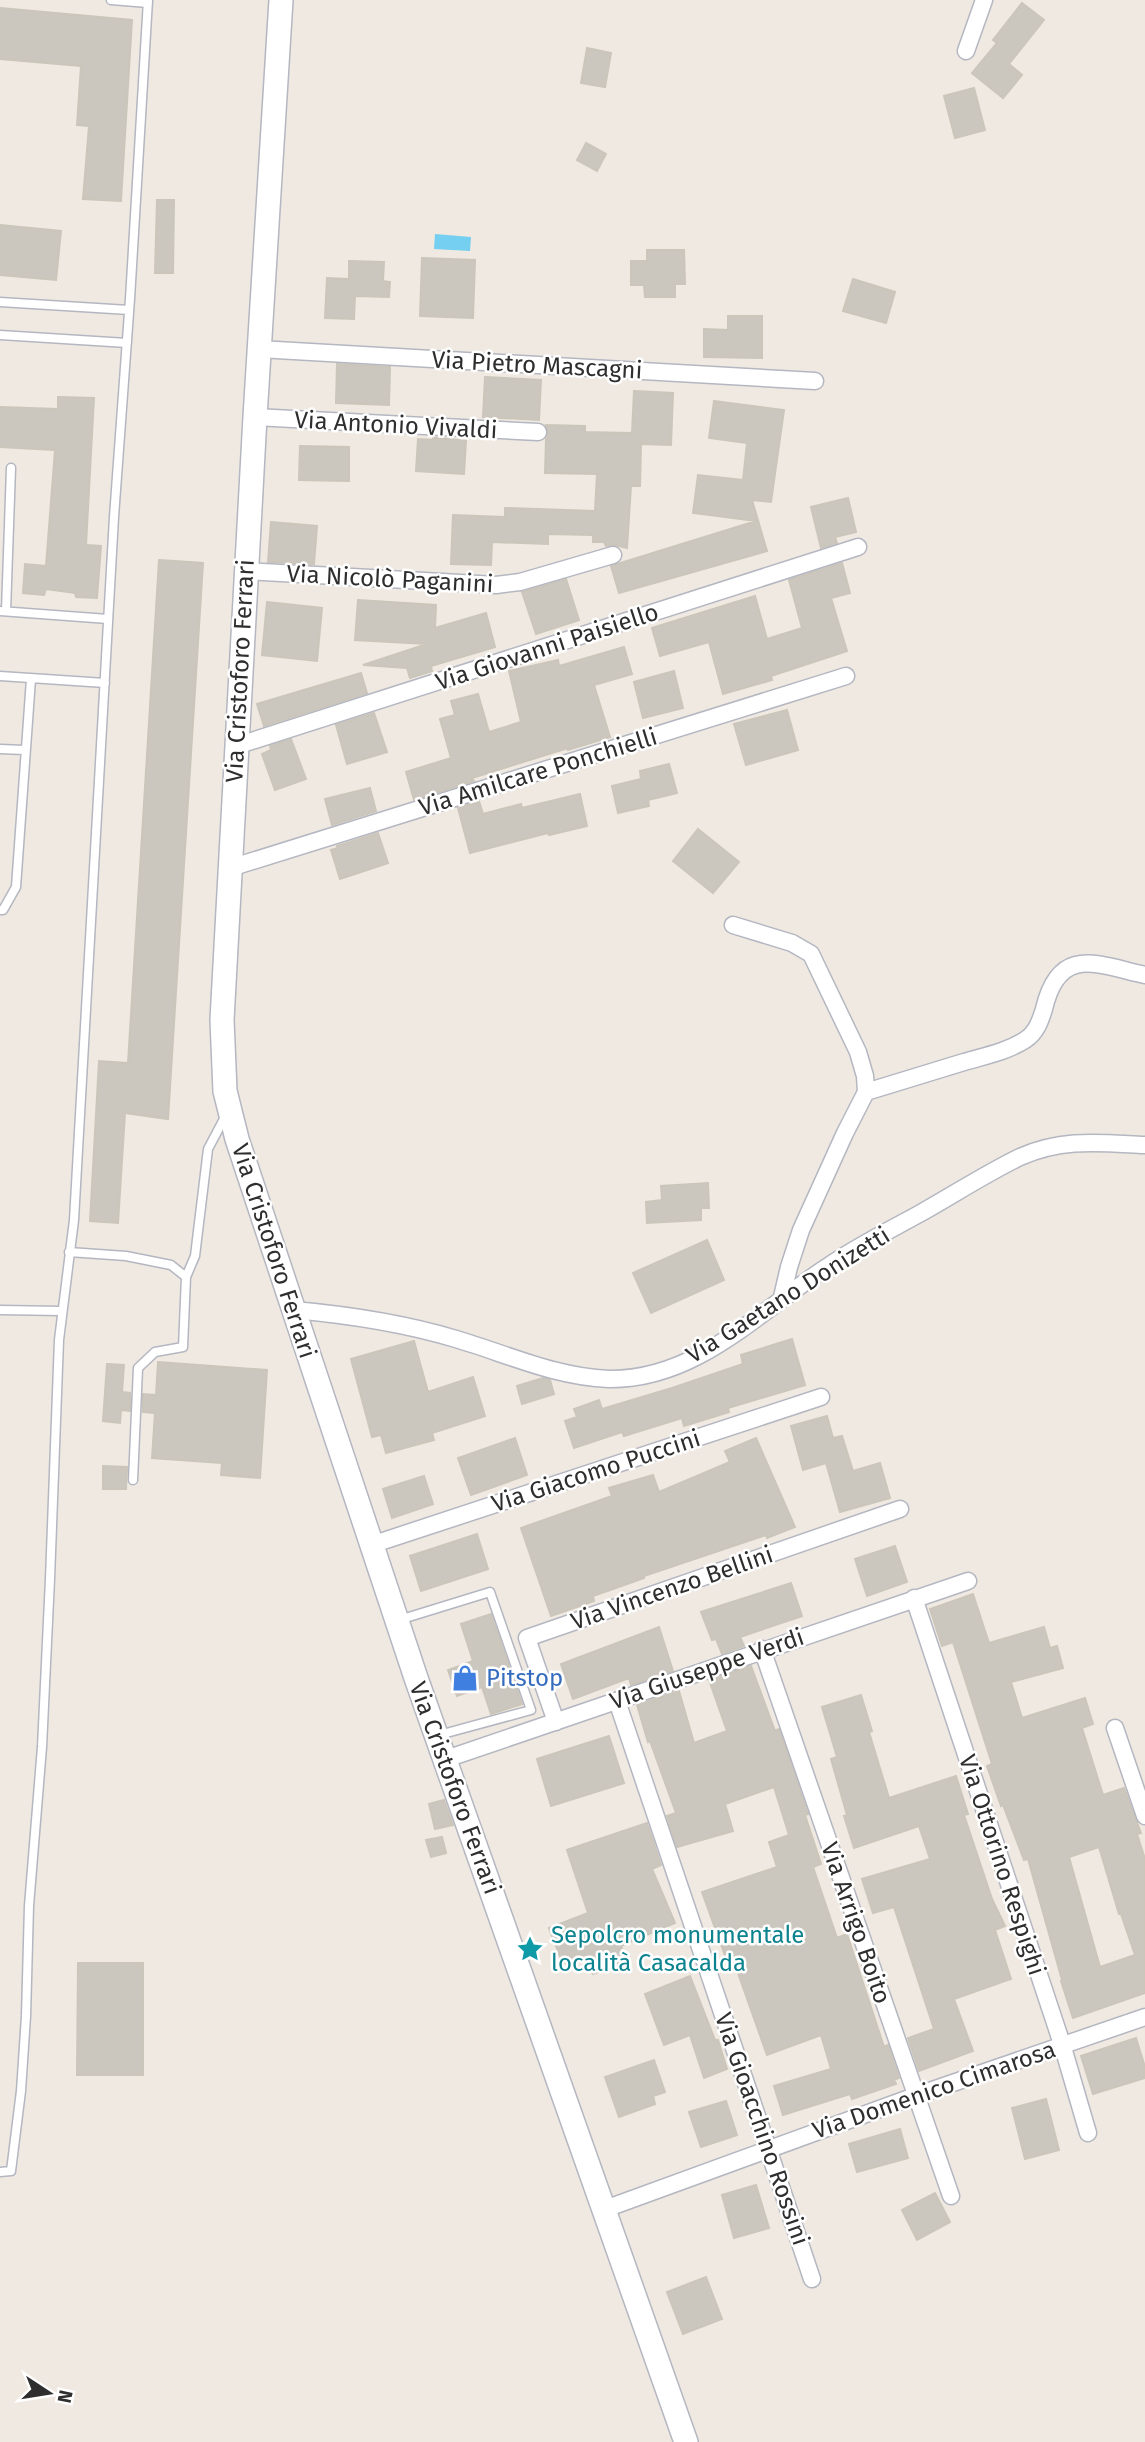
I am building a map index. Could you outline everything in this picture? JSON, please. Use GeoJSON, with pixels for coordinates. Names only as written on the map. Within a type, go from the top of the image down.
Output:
{"type":"FeatureCollection","features":[{"type":"Feature","properties":{"kind":"main road","name":"Via Cristoforo Ferrari"},"geometry":{"type":"LineString","coordinates":[[281,0],[236,746],[222,1035],[224,1082],[229,1110],[371,1545],[686,2442]]}},
{"type":"Feature","properties":{"kind":"street"},"geometry":{"type":"LineString","coordinates":[[966,51],[984,0]]}},
{"type":"Feature","properties":{"kind":"street","name":"Via Pietro Mascagni"},"geometry":{"type":"LineString","coordinates":[[258,349],[815,381]]}},
{"type":"Feature","properties":{"kind":"street","name":"Via Antonio Vivaldi"},"geometry":{"type":"LineString","coordinates":[[255,417],[538,432]]}},
{"type":"Feature","properties":{"kind":"street","name":"Via Giovanni Paisiello"},"geometry":{"type":"LineString","coordinates":[[236,746],[858,547]]}},
{"type":"Feature","properties":{"kind":"street","name":"Via Nicolò Paganini"},"geometry":{"type":"LineString","coordinates":[[246,572],[496,585],[520,582],[614,555]]}},
{"type":"Feature","properties":{"kind":"street","name":"Via Amilcare Ponchielli"},"geometry":{"type":"LineString","coordinates":[[230,868],[846,676]]}},
{"type":"Feature","properties":{"kind":"street"},"geometry":{"type":"LineString","coordinates":[[733,925],[792,943],[811,954],[861,1059],[866,1092],[801,1230],[782,1297]]}},
{"type":"Feature","properties":{"kind":"street"},"geometry":{"type":"LineString","coordinates":[[866,1092],[993,1054],[1026,1040],[1038,1027],[1054,982],[1067,967],[1096,964],[1145,975]]}},
{"type":"Feature","properties":{"kind":"street","name":"Via Gaetano Donizetti"},"geometry":{"type":"LineString","coordinates":[[295,1310],[402,1325],[556,1371],[617,1378],[657,1372],[709,1351],[782,1297],[853,1250],[1030,1153],[1069,1143],[1145,1145]]}},
{"type":"Feature","properties":{"kind":"street","name":"Via Giacomo Puccini"},"geometry":{"type":"LineString","coordinates":[[371,1545],[821,1397]]}},
{"type":"Feature","properties":{"kind":"street","name":"Via Vincenzo Bellini"},"geometry":{"type":"LineString","coordinates":[[556,1721],[527,1638],[900,1509]]}},
{"type":"Feature","properties":{"kind":"street","name":"Via Giuseppe Verdi"},"geometry":{"type":"LineString","coordinates":[[446,1759],[968,1581]]}},
{"type":"Feature","properties":{"kind":"street","name":"Via Ottorino Respighi"},"geometry":{"type":"LineString","coordinates":[[914,1598],[1062,2044],[1088,2133]]}},
{"type":"Feature","properties":{"kind":"street","name":"Via Arrigo Boito"},"geometry":{"type":"LineString","coordinates":[[762,1650],[951,2196]]}},
{"type":"Feature","properties":{"kind":"street","name":"Via Gioacchino Rossini"},"geometry":{"type":"LineString","coordinates":[[617,1701],[812,2279]]}},
{"type":"Feature","properties":{"kind":"street"},"geometry":{"type":"LineString","coordinates":[[1115,1728],[1145,1816]]}},
{"type":"Feature","properties":{"kind":"street","name":"Via Domenico Cimarosa"},"geometry":{"type":"LineString","coordinates":[[605,2209],[915,2096],[1145,2017]]}},
{"type":"Feature","properties":{"kind":"lane"},"geometry":{"type":"LineString","coordinates":[[0,2172],[11,2171],[21,2091],[29,1906],[42,1747],[59,1340],[74,1206],[148,2],[111,0]]}},
{"type":"Feature","properties":{"kind":"lane"},"geometry":{"type":"LineString","coordinates":[[0,302],[129,310]]}},
{"type":"Feature","properties":{"kind":"lane"},"geometry":{"type":"LineString","coordinates":[[0,335],[127,342]]}},
{"type":"Feature","properties":{"kind":"lane"},"geometry":{"type":"LineString","coordinates":[[11,468],[3,611],[108,619]]}},
{"type":"Feature","properties":{"kind":"lane"},"geometry":{"type":"LineString","coordinates":[[0,676],[105,683]]}},
{"type":"Feature","properties":{"kind":"lane"},"geometry":{"type":"LineString","coordinates":[[0,910],[4,910],[16,887],[31,680]]}},
{"type":"Feature","properties":{"kind":"lane"},"geometry":{"type":"LineString","coordinates":[[0,749],[24,750]]}},
{"type":"Feature","properties":{"kind":"lane"},"geometry":{"type":"LineString","coordinates":[[133,1480],[138,1368],[155,1352],[183,1347],[187,1277],[195,1256],[208,1149],[229,1110]]}},
{"type":"Feature","properties":{"kind":"lane"},"geometry":{"type":"LineString","coordinates":[[69,1252],[126,1256],[172,1265],[187,1277]]}},
{"type":"Feature","properties":{"kind":"lane"},"geometry":{"type":"LineString","coordinates":[[0,1310],[62,1311]]}},
{"type":"Feature","properties":{"kind":"lane"},"geometry":{"type":"LineString","coordinates":[[397,1620],[490,1592],[531,1710],[436,1736]]}},
{"type":"Feature","properties":{"kind":"water"},"geometry":{"type":"Polygon","coordinates":[[[435,234],[471,237],[470,251],[434,249],[435,234]]]}},
{"type":"Feature","properties":{"kind":"building"},"geometry":{"type":"Polygon","coordinates":[[[1022,3],[1044,20],[1009,64],[1022,75],[1003,98],[972,73],[997,43],[993,40],[1022,3]]]}},
{"type":"Feature","properties":{"kind":"building"},"geometry":{"type":"Polygon","coordinates":[[[0,8],[132,20],[121,201],[83,199],[89,126],[77,125],[81,66],[0,59],[0,8]]]}},
{"type":"Feature","properties":{"kind":"building"},"geometry":{"type":"Polygon","coordinates":[[[587,48],[611,53],[605,87],[581,83],[587,48]]]}},
{"type":"Feature","properties":{"kind":"building"},"geometry":{"type":"Polygon","coordinates":[[[974,88],[985,130],[955,138],[944,96],[974,88]]]}},
{"type":"Feature","properties":{"kind":"building"},"geometry":{"type":"Polygon","coordinates":[[[586,143],[606,154],[597,171],[577,160],[586,143]]]}},
{"type":"Feature","properties":{"kind":"building"},"geometry":{"type":"Polygon","coordinates":[[[157,200],[174,200],[173,273],[155,273],[157,200]]]}},
{"type":"Feature","properties":{"kind":"building"},"geometry":{"type":"Polygon","coordinates":[[[0,225],[61,231],[56,280],[0,275],[0,225]]]}},
{"type":"Feature","properties":{"kind":"building"},"geometry":{"type":"Polygon","coordinates":[[[647,250],[684,250],[685,284],[675,284],[675,297],[645,297],[644,285],[631,285],[631,261],[647,261],[647,250]]]}},
{"type":"Feature","properties":{"kind":"building"},"geometry":{"type":"Polygon","coordinates":[[[422,258],[475,260],[473,318],[420,316],[422,258]]]}},
{"type":"Feature","properties":{"kind":"building"},"geometry":{"type":"Polygon","coordinates":[[[349,261],[384,262],[383,281],[390,282],[389,297],[355,296],[354,319],[325,318],[327,278],[349,279],[349,261]]]}},
{"type":"Feature","properties":{"kind":"building"},"geometry":{"type":"Polygon","coordinates":[[[853,279],[895,292],[886,323],[843,311],[853,279]]]}},
{"type":"Feature","properties":{"kind":"building"},"geometry":{"type":"Polygon","coordinates":[[[728,316],[762,316],[762,358],[704,357],[704,329],[728,330],[728,316]]]}},
{"type":"Feature","properties":{"kind":"building"},"geometry":{"type":"Polygon","coordinates":[[[337,364],[390,367],[389,405],[336,403],[337,364]]]}},
{"type":"Feature","properties":{"kind":"building"},"geometry":{"type":"Polygon","coordinates":[[[485,377],[541,380],[539,420],[483,417],[485,377]]]}},
{"type":"Feature","properties":{"kind":"building"},"geometry":{"type":"Polygon","coordinates":[[[634,391],[673,393],[671,445],[641,444],[640,486],[631,486],[627,548],[593,542],[593,535],[548,534],[548,544],[492,542],[491,565],[451,564],[453,515],[505,517],[505,508],[595,511],[597,474],[545,473],[548,432],[546,425],[585,426],[585,432],[632,433],[634,391]]]}},
{"type":"Feature","properties":{"kind":"building"},"geometry":{"type":"Polygon","coordinates":[[[58,397],[94,398],[86,545],[101,546],[97,598],[76,597],[75,593],[46,589],[44,595],[23,593],[25,564],[46,566],[55,450],[0,447],[0,407],[58,409],[58,397]]]}},
{"type":"Feature","properties":{"kind":"building"},"geometry":{"type":"Polygon","coordinates":[[[714,401],[784,410],[771,502],[752,500],[767,551],[619,593],[611,566],[756,521],[693,513],[698,475],[743,480],[747,443],[709,438],[714,401]]]}},
{"type":"Feature","properties":{"kind":"building"},"geometry":{"type":"Polygon","coordinates":[[[433,437],[466,441],[464,474],[416,471],[418,439],[433,440],[433,437]]]}},
{"type":"Feature","properties":{"kind":"building"},"geometry":{"type":"Polygon","coordinates":[[[300,446],[349,447],[349,481],[299,480],[300,446]]]}},
{"type":"Feature","properties":{"kind":"building"},"geometry":{"type":"Polygon","coordinates":[[[848,498],[856,532],[835,537],[837,543],[821,548],[811,507],[848,498]]]}},
{"type":"Feature","properties":{"kind":"building"},"geometry":{"type":"Polygon","coordinates":[[[271,522],[317,526],[314,564],[268,562],[271,522]]]}},
{"type":"Feature","properties":{"kind":"building"},"geometry":{"type":"Polygon","coordinates":[[[159,560],[203,563],[168,1119],[125,1113],[118,1223],[90,1221],[99,1061],[128,1063],[159,560]]]}},
{"type":"Feature","properties":{"kind":"building"},"geometry":{"type":"Polygon","coordinates":[[[842,563],[850,593],[831,598],[847,651],[771,676],[772,680],[723,694],[709,642],[660,656],[652,628],[755,596],[767,639],[802,628],[789,580],[842,563]]]}},
{"type":"Feature","properties":{"kind":"building"},"geometry":{"type":"Polygon","coordinates":[[[566,579],[579,620],[536,634],[522,592],[566,579]]]}},
{"type":"Feature","properties":{"kind":"building"},"geometry":{"type":"Polygon","coordinates":[[[358,600],[436,605],[435,628],[486,613],[495,647],[431,666],[432,671],[410,678],[407,668],[363,665],[427,644],[355,640],[358,600]]]}},
{"type":"Feature","properties":{"kind":"building"},"geometry":{"type":"Polygon","coordinates":[[[267,602],[322,608],[317,661],[262,655],[267,602]]]}},
{"type":"Feature","properties":{"kind":"building"},"geometry":{"type":"Polygon","coordinates":[[[624,647],[632,674],[594,685],[610,737],[472,778],[474,781],[414,800],[406,772],[451,758],[440,719],[455,715],[451,701],[478,694],[489,732],[521,722],[509,671],[558,660],[559,666],[624,647]]]}},
{"type":"Feature","properties":{"kind":"building"},"geometry":{"type":"Polygon","coordinates":[[[674,671],[683,708],[643,718],[634,682],[674,671]]]}},
{"type":"Feature","properties":{"kind":"building"},"geometry":{"type":"Polygon","coordinates":[[[361,673],[367,693],[264,726],[257,704],[361,673]]]}},
{"type":"Feature","properties":{"kind":"building"},"geometry":{"type":"Polygon","coordinates":[[[787,710],[798,750],[746,765],[734,724],[787,710]]]}},
{"type":"Feature","properties":{"kind":"building"},"geometry":{"type":"Polygon","coordinates":[[[374,713],[387,752],[347,764],[336,725],[374,713]]]}},
{"type":"Feature","properties":{"kind":"building"},"geometry":{"type":"Polygon","coordinates":[[[291,739],[306,779],[275,790],[262,754],[271,750],[270,746],[291,739]]]}},
{"type":"Feature","properties":{"kind":"building"},"geometry":{"type":"Polygon","coordinates":[[[669,764],[677,793],[648,800],[649,806],[618,813],[612,786],[641,779],[640,771],[669,764]]]}},
{"type":"Feature","properties":{"kind":"building"},"geometry":{"type":"Polygon","coordinates":[[[370,788],[376,811],[332,825],[325,799],[370,788]]]}},
{"type":"Feature","properties":{"kind":"building"},"geometry":{"type":"Polygon","coordinates":[[[580,794],[587,826],[470,853],[458,808],[479,801],[483,814],[521,804],[522,808],[580,794]]]}},
{"type":"Feature","properties":{"kind":"building"},"geometry":{"type":"Polygon","coordinates":[[[698,829],[739,862],[713,893],[673,861],[698,829]]]}},
{"type":"Feature","properties":{"kind":"building"},"geometry":{"type":"Polygon","coordinates":[[[378,833],[388,863],[340,879],[331,850],[378,833]]]}},
{"type":"Feature","properties":{"kind":"building"},"geometry":{"type":"Polygon","coordinates":[[[708,1183],[709,1208],[701,1208],[701,1220],[647,1223],[646,1202],[662,1200],[661,1186],[708,1183]]]}},
{"type":"Feature","properties":{"kind":"building"},"geometry":{"type":"Polygon","coordinates":[[[707,1240],[724,1280],[651,1313],[633,1273],[707,1240]]]}},
{"type":"Feature","properties":{"kind":"building"},"geometry":{"type":"Polygon","coordinates":[[[792,1339],[805,1385],[728,1408],[729,1412],[684,1426],[682,1418],[624,1436],[622,1432],[574,1448],[565,1421],[577,1417],[574,1409],[599,1400],[602,1409],[672,1388],[743,1364],[741,1355],[792,1339]]]}},
{"type":"Feature","properties":{"kind":"building"},"geometry":{"type":"Polygon","coordinates":[[[414,1341],[428,1392],[473,1377],[485,1416],[432,1433],[434,1440],[386,1453],[381,1435],[372,1437],[351,1359],[414,1341]]]}},
{"type":"Feature","properties":{"kind":"building"},"geometry":{"type":"Polygon","coordinates":[[[158,1362],[267,1370],[260,1478],[221,1475],[222,1463],[152,1458],[155,1413],[143,1412],[143,1394],[156,1395],[158,1362]]]}},
{"type":"Feature","properties":{"kind":"building"},"geometry":{"type":"Polygon","coordinates":[[[107,1364],[124,1365],[122,1392],[130,1393],[130,1411],[121,1410],[120,1423],[103,1421],[107,1364]]]}},
{"type":"Feature","properties":{"kind":"building"},"geometry":{"type":"Polygon","coordinates":[[[543,1378],[550,1380],[554,1394],[522,1404],[517,1386],[543,1378]]]}},
{"type":"Feature","properties":{"kind":"building"},"geometry":{"type":"Polygon","coordinates":[[[827,1416],[833,1438],[842,1436],[853,1471],[880,1463],[890,1498],[840,1512],[826,1463],[803,1470],[791,1426],[827,1416]]]}},
{"type":"Feature","properties":{"kind":"building"},"geometry":{"type":"Polygon","coordinates":[[[515,1438],[527,1475],[471,1495],[458,1458],[515,1438]]]}},
{"type":"Feature","properties":{"kind":"building"},"geometry":{"type":"Polygon","coordinates":[[[756,1438],[795,1527],[644,1576],[593,1596],[594,1601],[551,1616],[521,1528],[612,1496],[609,1488],[653,1475],[659,1492],[730,1462],[725,1451],[756,1438]]]}},
{"type":"Feature","properties":{"kind":"building"},"geometry":{"type":"Polygon","coordinates":[[[103,1466],[127,1467],[126,1489],[103,1489],[103,1466]]]}},
{"type":"Feature","properties":{"kind":"building"},"geometry":{"type":"Polygon","coordinates":[[[424,1476],[433,1504],[392,1518],[383,1489],[424,1476]]]}},
{"type":"Feature","properties":{"kind":"building"},"geometry":{"type":"Polygon","coordinates":[[[477,1534],[488,1569],[421,1591],[410,1556],[477,1534]]]}},
{"type":"Feature","properties":{"kind":"building"},"geometry":{"type":"Polygon","coordinates":[[[895,1546],[907,1582],[867,1596],[855,1559],[895,1546]]]}},
{"type":"Feature","properties":{"kind":"building"},"geometry":{"type":"Polygon","coordinates":[[[791,1583],[802,1616],[740,1637],[744,1646],[722,1654],[716,1639],[712,1640],[701,1612],[791,1583]]]}},
{"type":"Feature","properties":{"kind":"building"},"geometry":{"type":"Polygon","coordinates":[[[973,1594],[989,1643],[1044,1627],[1050,1648],[1057,1646],[1063,1668],[1011,1682],[1022,1718],[1085,1698],[1093,1724],[1082,1728],[1103,1795],[1124,1788],[1141,1833],[1137,1834],[1145,1859],[1145,1993],[1073,2018],[1028,1859],[1024,1860],[987,1766],[992,1764],[953,1642],[942,1646],[930,1609],[973,1594]],[[1099,1847],[1069,1857],[1100,1967],[1135,1955],[1119,1914],[1099,1847]]]}},
{"type":"Feature","properties":{"kind":"building"},"geometry":{"type":"Polygon","coordinates":[[[491,1614],[522,1704],[491,1714],[482,1687],[457,1696],[448,1670],[473,1661],[461,1624],[491,1614]]]}},
{"type":"Feature","properties":{"kind":"building"},"geometry":{"type":"Polygon","coordinates":[[[659,1627],[673,1671],[631,1685],[629,1678],[573,1699],[561,1664],[659,1627]]]}},
{"type":"Feature","properties":{"kind":"building"},"geometry":{"type":"Polygon","coordinates":[[[751,1666],[775,1731],[779,1729],[808,1814],[805,1815],[821,1864],[813,1867],[837,1938],[847,1934],[884,2047],[888,2045],[899,2078],[894,2080],[896,2084],[852,2099],[850,2094],[783,2115],[774,2086],[831,2069],[821,2035],[767,2055],[733,1959],[727,1961],[702,1892],[777,1867],[769,1842],[789,1835],[774,1787],[725,1804],[733,1831],[677,1847],[667,1816],[676,1813],[650,1741],[648,1742],[637,1705],[679,1691],[694,1743],[727,1731],[709,1680],[751,1666]]]}},
{"type":"Feature","properties":{"kind":"building"},"geometry":{"type":"Polygon","coordinates":[[[861,1695],[889,1798],[956,1776],[968,1814],[964,1815],[992,1899],[1005,1926],[995,1930],[1011,1979],[954,1999],[973,2051],[919,2071],[908,2038],[934,2029],[894,1907],[873,1913],[862,1879],[930,1859],[919,1826],[854,1848],[831,1759],[837,1757],[822,1707],[861,1695]]]}},
{"type":"Feature","properties":{"kind":"building"},"geometry":{"type":"Polygon","coordinates":[[[609,1736],[624,1783],[551,1806],[537,1759],[609,1736]]]}},
{"type":"Feature","properties":{"kind":"building"},"geometry":{"type":"Polygon","coordinates":[[[444,1800],[453,1825],[435,1829],[429,1804],[444,1800]]]}},
{"type":"Feature","properties":{"kind":"building"},"geometry":{"type":"Polygon","coordinates":[[[647,1823],[661,1865],[652,1869],[675,1923],[621,1946],[627,1961],[593,1974],[585,1956],[563,1964],[549,1928],[588,1913],[567,1850],[647,1823]]]}},
{"type":"Feature","properties":{"kind":"building"},"geometry":{"type":"Polygon","coordinates":[[[442,1837],[446,1853],[431,1857],[426,1840],[442,1837]]]}},
{"type":"Feature","properties":{"kind":"building"},"geometry":{"type":"Polygon","coordinates":[[[78,1963],[143,1963],[143,2075],[77,2075],[78,1963]]]}},
{"type":"Feature","properties":{"kind":"building"},"geometry":{"type":"Polygon","coordinates":[[[690,1976],[715,2040],[718,2040],[727,2069],[704,2078],[690,2035],[664,2045],[645,1994],[690,1976]]]}},
{"type":"Feature","properties":{"kind":"building"},"geometry":{"type":"Polygon","coordinates":[[[1136,2038],[1145,2067],[1145,2078],[1093,2094],[1081,2056],[1136,2038]]]}},
{"type":"Feature","properties":{"kind":"building"},"geometry":{"type":"Polygon","coordinates":[[[654,2060],[665,2092],[653,2096],[655,2104],[619,2117],[605,2077],[654,2060]]]}},
{"type":"Feature","properties":{"kind":"building"},"geometry":{"type":"Polygon","coordinates":[[[1046,2099],[1059,2150],[1025,2159],[1012,2108],[1046,2099]]]}},
{"type":"Feature","properties":{"kind":"building"},"geometry":{"type":"Polygon","coordinates":[[[726,2101],[737,2135],[701,2147],[689,2112],[726,2101]]]}},
{"type":"Feature","properties":{"kind":"building"},"geometry":{"type":"Polygon","coordinates":[[[900,2129],[908,2158],[857,2172],[849,2144],[900,2129]]]}},
{"type":"Feature","properties":{"kind":"building"},"geometry":{"type":"Polygon","coordinates":[[[756,2185],[769,2228],[734,2238],[722,2195],[756,2185]]]}},
{"type":"Feature","properties":{"kind":"building"},"geometry":{"type":"Polygon","coordinates":[[[935,2193],[950,2222],[917,2240],[902,2210],[935,2193]]]}},
{"type":"Feature","properties":{"kind":"building"},"geometry":{"type":"Polygon","coordinates":[[[706,2277],[722,2319],[683,2334],[667,2292],[706,2277]]]}},
{"type":"Feature","properties":{"kind":"place","name":"Pitstop"},"geometry":{"type":"Point","coordinates":[465,1678]}},
{"type":"Feature","properties":{"kind":"place","name":"Sepolcro monumentale località Casacalda"},"geometry":{"type":"Point","coordinates":[530,1949]}}]}
